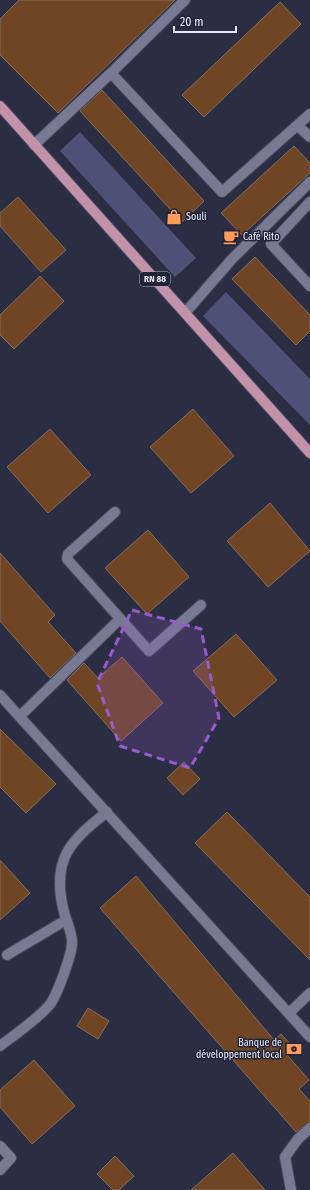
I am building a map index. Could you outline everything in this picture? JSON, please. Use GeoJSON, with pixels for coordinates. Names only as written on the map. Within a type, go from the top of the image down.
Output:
{"type":"FeatureCollection","features":[{"type":"Feature","properties":{"kind":"main road","name":"RN 88"},"geometry":{"type":"LineString","coordinates":[[0,106],[310,453]]}},
{"type":"Feature","properties":{"kind":"street"},"geometry":{"type":"LineString","coordinates":[[34,144],[111,73],[185,0]]}},
{"type":"Feature","properties":{"kind":"street"},"geometry":{"type":"LineString","coordinates":[[111,73],[222,192],[310,114]]}},
{"type":"Feature","properties":{"kind":"street"},"geometry":{"type":"LineString","coordinates":[[298,126],[310,137]]}},
{"type":"Feature","properties":{"kind":"street"},"geometry":{"type":"LineString","coordinates":[[185,313],[232,259],[310,182]]}},
{"type":"Feature","properties":{"kind":"street"},"geometry":{"type":"LineString","coordinates":[[310,202],[271,244],[310,286]]}},
{"type":"Feature","properties":{"kind":"street"},"geometry":{"type":"LineString","coordinates":[[115,512],[68,554],[67,557],[149,651],[201,605]]}},
{"type":"Feature","properties":{"kind":"street"},"geometry":{"type":"LineString","coordinates":[[20,716],[120,619]]}},
{"type":"Feature","properties":{"kind":"street"},"geometry":{"type":"LineString","coordinates":[[0,695],[310,1037]]}},
{"type":"Feature","properties":{"kind":"street"},"geometry":{"type":"LineString","coordinates":[[0,1046],[26,1027],[51,1004],[63,975],[72,943],[60,886],[60,868],[67,850],[85,829],[107,812]]}},
{"type":"Feature","properties":{"kind":"street"},"geometry":{"type":"LineString","coordinates":[[7,955],[66,920]]}},
{"type":"Feature","properties":{"kind":"street"},"geometry":{"type":"LineString","coordinates":[[288,1013],[310,994]]}},
{"type":"Feature","properties":{"kind":"street"},"geometry":{"type":"LineString","coordinates":[[291,1190],[285,1157],[298,1139],[310,1128]]}},
{"type":"Feature","properties":{"kind":"street"},"geometry":{"type":"LineString","coordinates":[[0,1146],[11,1158],[0,1170]]}},
{"type":"Feature","properties":{"kind":"highlighted area"},"geometry":{"type":"Polygon","coordinates":[[[132,610],[201,629],[219,718],[190,768],[120,746],[97,683],[132,610]]]}},
{"type":"Feature","properties":{"kind":"shaded area"},"geometry":{"type":"Polygon","coordinates":[[[80,132],[196,258],[175,277],[60,151],[80,132]]]}},
{"type":"Feature","properties":{"kind":"shaded area"},"geometry":{"type":"Polygon","coordinates":[[[226,292],[310,379],[310,425],[203,316],[226,292]]]}},
{"type":"Feature","properties":{"kind":"building"},"geometry":{"type":"Polygon","coordinates":[[[19,0],[175,0],[58,113],[0,55],[0,19],[19,0]]]}},
{"type":"Feature","properties":{"kind":"building"},"geometry":{"type":"Polygon","coordinates":[[[280,2],[301,24],[204,117],[182,95],[280,2]]]}},
{"type":"Feature","properties":{"kind":"building"},"geometry":{"type":"Polygon","coordinates":[[[102,90],[204,201],[182,222],[80,111],[102,90]]]}},
{"type":"Feature","properties":{"kind":"building"},"geometry":{"type":"Polygon","coordinates":[[[294,146],[310,163],[310,173],[242,235],[221,213],[294,146]]]}},
{"type":"Feature","properties":{"kind":"building"},"geometry":{"type":"Polygon","coordinates":[[[18,197],[66,250],[41,272],[0,226],[0,213],[18,197]]]}},
{"type":"Feature","properties":{"kind":"building"},"geometry":{"type":"Polygon","coordinates":[[[255,257],[310,315],[310,331],[296,345],[232,279],[255,257]]]}},
{"type":"Feature","properties":{"kind":"building"},"geometry":{"type":"Polygon","coordinates":[[[40,276],[64,301],[14,349],[0,335],[0,315],[40,276]]]}},
{"type":"Feature","properties":{"kind":"building"},"geometry":{"type":"Polygon","coordinates":[[[193,409],[234,456],[191,493],[150,447],[193,409]]]}},
{"type":"Feature","properties":{"kind":"building"},"geometry":{"type":"Polygon","coordinates":[[[50,429],[91,475],[48,513],[7,467],[50,429]]]}},
{"type":"Feature","properties":{"kind":"building"},"geometry":{"type":"Polygon","coordinates":[[[270,503],[310,551],[268,587],[227,541],[270,503]]]}},
{"type":"Feature","properties":{"kind":"building"},"geometry":{"type":"Polygon","coordinates":[[[148,530],[189,577],[147,614],[105,568],[148,530]]]}},
{"type":"Feature","properties":{"kind":"building"},"geometry":{"type":"Polygon","coordinates":[[[0,553],[55,615],[48,622],[76,653],[50,678],[0,621],[0,553]]]}},
{"type":"Feature","properties":{"kind":"building"},"geometry":{"type":"Polygon","coordinates":[[[236,634],[277,680],[234,717],[193,671],[236,634]]]}},
{"type":"Feature","properties":{"kind":"building"},"geometry":{"type":"Polygon","coordinates":[[[122,657],[163,703],[121,741],[67,680],[84,663],[98,678],[122,657]]]}},
{"type":"Feature","properties":{"kind":"building"},"geometry":{"type":"Polygon","coordinates":[[[0,729],[56,784],[26,813],[0,787],[0,729]]]}},
{"type":"Feature","properties":{"kind":"building"},"geometry":{"type":"Polygon","coordinates":[[[184,762],[200,779],[183,795],[167,778],[184,762]]]}},
{"type":"Feature","properties":{"kind":"building"},"geometry":{"type":"Polygon","coordinates":[[[227,812],[310,897],[310,960],[195,843],[227,812]]]}},
{"type":"Feature","properties":{"kind":"building"},"geometry":{"type":"Polygon","coordinates":[[[0,860],[30,893],[0,920],[0,860]]]}},
{"type":"Feature","properties":{"kind":"building"},"geometry":{"type":"Polygon","coordinates":[[[136,876],[274,1040],[281,1034],[295,1049],[287,1055],[309,1080],[299,1089],[310,1101],[310,1122],[296,1132],[100,908],[136,876]]]}},
{"type":"Feature","properties":{"kind":"building"},"geometry":{"type":"Polygon","coordinates":[[[88,1008],[109,1021],[98,1039],[77,1026],[88,1008]]]}},
{"type":"Feature","properties":{"kind":"building"},"geometry":{"type":"Polygon","coordinates":[[[34,1060],[75,1106],[32,1144],[0,1107],[0,1090],[34,1060]]]}},
{"type":"Feature","properties":{"kind":"building"},"geometry":{"type":"Polygon","coordinates":[[[233,1153],[265,1190],[191,1190],[233,1153]]]}},
{"type":"Feature","properties":{"kind":"building"},"geometry":{"type":"Polygon","coordinates":[[[115,1156],[134,1176],[119,1190],[113,1190],[97,1174],[115,1156]]]}},
{"type":"Feature","properties":{"kind":"place","name":"Souli"},"geometry":{"type":"Point","coordinates":[174,217]}},
{"type":"Feature","properties":{"kind":"place","name":"Café Rito"},"geometry":{"type":"Point","coordinates":[231,237]}},
{"type":"Feature","properties":{"kind":"place","name":"Banque de développement local"},"geometry":{"type":"Point","coordinates":[294,1049]}}]}
